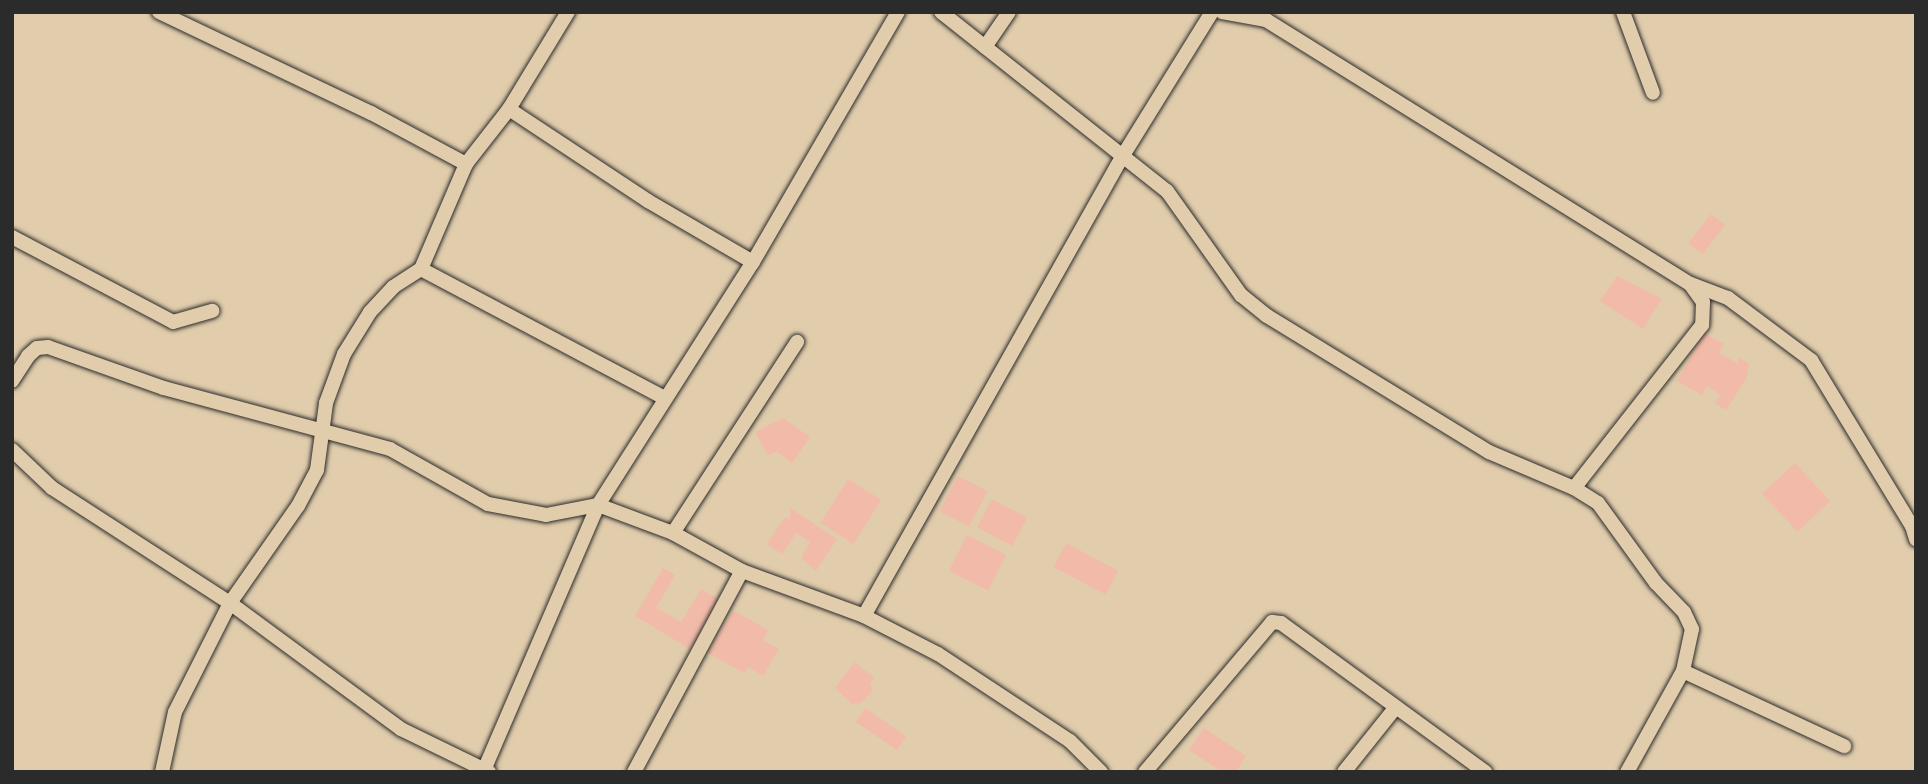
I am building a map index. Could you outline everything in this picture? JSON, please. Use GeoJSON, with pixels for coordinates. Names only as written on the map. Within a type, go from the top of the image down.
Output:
{"type":"FeatureCollection","features":[{"type":"Feature","properties":{"kind":"street"},"geometry":{"type":"LineString","coordinates":[[162,772],[175,712],[230,603],[298,506],[317,470],[325,433],[326,403],[344,354],[370,312],[393,287],[421,269],[466,164],[509,109],[568,12]]}},
{"type":"Feature","properties":{"kind":"street"},"geometry":{"type":"LineString","coordinates":[[12,450],[52,488],[230,603],[401,729],[487,771],[598,505],[663,397],[753,262],[898,12]]}},
{"type":"Feature","properties":{"kind":"street"},"geometry":{"type":"LineString","coordinates":[[941,12],[1167,191],[1241,296],[1267,316],[1489,452],[1574,488],[1598,503],[1656,583],[1684,611],[1692,629],[1683,671],[1627,772]]}},
{"type":"Feature","properties":{"kind":"street"},"geometry":{"type":"LineString","coordinates":[[985,47],[1009,12]]}},
{"type":"Feature","properties":{"kind":"street"},"geometry":{"type":"LineString","coordinates":[[864,616],[1122,156],[1212,12]]}},
{"type":"Feature","properties":{"kind":"street"},"geometry":{"type":"LineString","coordinates":[[1222,12],[1264,16],[1690,284],[1728,299],[1811,360],[1912,526],[1916,539]]}},
{"type":"Feature","properties":{"kind":"street"},"geometry":{"type":"LineString","coordinates":[[1623,12],[1653,93]]}},
{"type":"Feature","properties":{"kind":"street"},"geometry":{"type":"LineString","coordinates":[[167,14],[372,113],[466,164]]}},
{"type":"Feature","properties":{"kind":"street"},"geometry":{"type":"LineString","coordinates":[[509,109],[648,201],[753,262]]}},
{"type":"Feature","properties":{"kind":"street"},"geometry":{"type":"LineString","coordinates":[[12,237],[148,313],[173,322],[212,311]]}},
{"type":"Feature","properties":{"kind":"street"},"geometry":{"type":"LineString","coordinates":[[421,269],[663,397]]}},
{"type":"Feature","properties":{"kind":"street"},"geometry":{"type":"LineString","coordinates":[[1574,488],[1702,325],[1703,302],[1690,284]]}},
{"type":"Feature","properties":{"kind":"street"},"geometry":{"type":"LineString","coordinates":[[673,533],[797,342]]}},
{"type":"Feature","properties":{"kind":"street"},"geometry":{"type":"LineString","coordinates":[[12,382],[28,356],[37,348],[48,347],[164,388],[390,449],[479,499],[523,513],[546,515],[598,505],[673,533],[742,571],[864,616],[938,654],[1059,733],[1101,772]]}},
{"type":"Feature","properties":{"kind":"street"},"geometry":{"type":"LineString","coordinates":[[635,772],[742,571]]}},
{"type":"Feature","properties":{"kind":"street"},"geometry":{"type":"LineString","coordinates":[[1144,772],[1272,622],[1281,623],[1485,772]]}},
{"type":"Feature","properties":{"kind":"street"},"geometry":{"type":"LineString","coordinates":[[1683,671],[1843,746]]}},
{"type":"Feature","properties":{"kind":"street"},"geometry":{"type":"LineString","coordinates":[[1344,772],[1396,706]]}},
{"type":"Feature","properties":{"kind":"building"},"geometry":{"type":"Polygon","coordinates":[[[1711,214],[1725,225],[1702,254],[1688,243],[1711,214]]]}},
{"type":"Feature","properties":{"kind":"building"},"geometry":{"type":"Polygon","coordinates":[[[1617,276],[1662,299],[1643,329],[1600,301],[1617,276]]]}},
{"type":"Feature","properties":{"kind":"building"},"geometry":{"type":"Polygon","coordinates":[[[1704,333],[1724,344],[1719,353],[1737,363],[1740,358],[1749,364],[1746,379],[1726,410],[1715,403],[1721,395],[1707,386],[1702,395],[1677,381],[1704,333]]]}},
{"type":"Feature","properties":{"kind":"building"},"geometry":{"type":"Polygon","coordinates":[[[783,418],[810,437],[792,463],[776,451],[768,456],[755,432],[783,418]]]}},
{"type":"Feature","properties":{"kind":"building"},"geometry":{"type":"Polygon","coordinates":[[[1795,463],[1830,501],[1798,532],[1762,494],[1795,463]]]}},
{"type":"Feature","properties":{"kind":"building"},"geometry":{"type":"Polygon","coordinates":[[[958,476],[987,491],[969,527],[940,512],[958,476]]]}},
{"type":"Feature","properties":{"kind":"building"},"geometry":{"type":"Polygon","coordinates":[[[848,479],[881,500],[854,544],[820,523],[848,479]]]}},
{"type":"Feature","properties":{"kind":"building"},"geometry":{"type":"Polygon","coordinates":[[[992,499],[1027,518],[1012,546],[977,527],[992,499]]]}},
{"type":"Feature","properties":{"kind":"building"},"geometry":{"type":"Polygon","coordinates":[[[790,508],[837,539],[816,571],[801,558],[810,542],[796,533],[782,554],[767,544],[785,517],[790,520],[790,508]]]}},
{"type":"Feature","properties":{"kind":"building"},"geometry":{"type":"Polygon","coordinates":[[[967,535],[1006,555],[988,591],[949,571],[967,535]]]}},
{"type":"Feature","properties":{"kind":"building"},"geometry":{"type":"Polygon","coordinates":[[[1066,543],[1118,571],[1105,595],[1053,567],[1066,543]]]}},
{"type":"Feature","properties":{"kind":"building"},"geometry":{"type":"Polygon","coordinates":[[[663,568],[675,575],[656,608],[681,622],[701,589],[719,599],[690,649],[635,616],[663,568]]]}},
{"type":"Feature","properties":{"kind":"building"},"geometry":{"type":"Polygon","coordinates":[[[733,610],[768,630],[763,640],[779,649],[763,676],[748,667],[744,673],[708,653],[733,610]]]}},
{"type":"Feature","properties":{"kind":"building"},"geometry":{"type":"Polygon","coordinates":[[[855,662],[874,678],[870,685],[873,690],[861,703],[852,704],[835,688],[855,662]]]}},
{"type":"Feature","properties":{"kind":"building"},"geometry":{"type":"Polygon","coordinates":[[[865,708],[906,736],[897,750],[855,722],[865,708]]]}},
{"type":"Feature","properties":{"kind":"building"},"geometry":{"type":"Polygon","coordinates":[[[1204,728],[1246,756],[1236,772],[1222,772],[1189,750],[1204,728]]]}}]}
